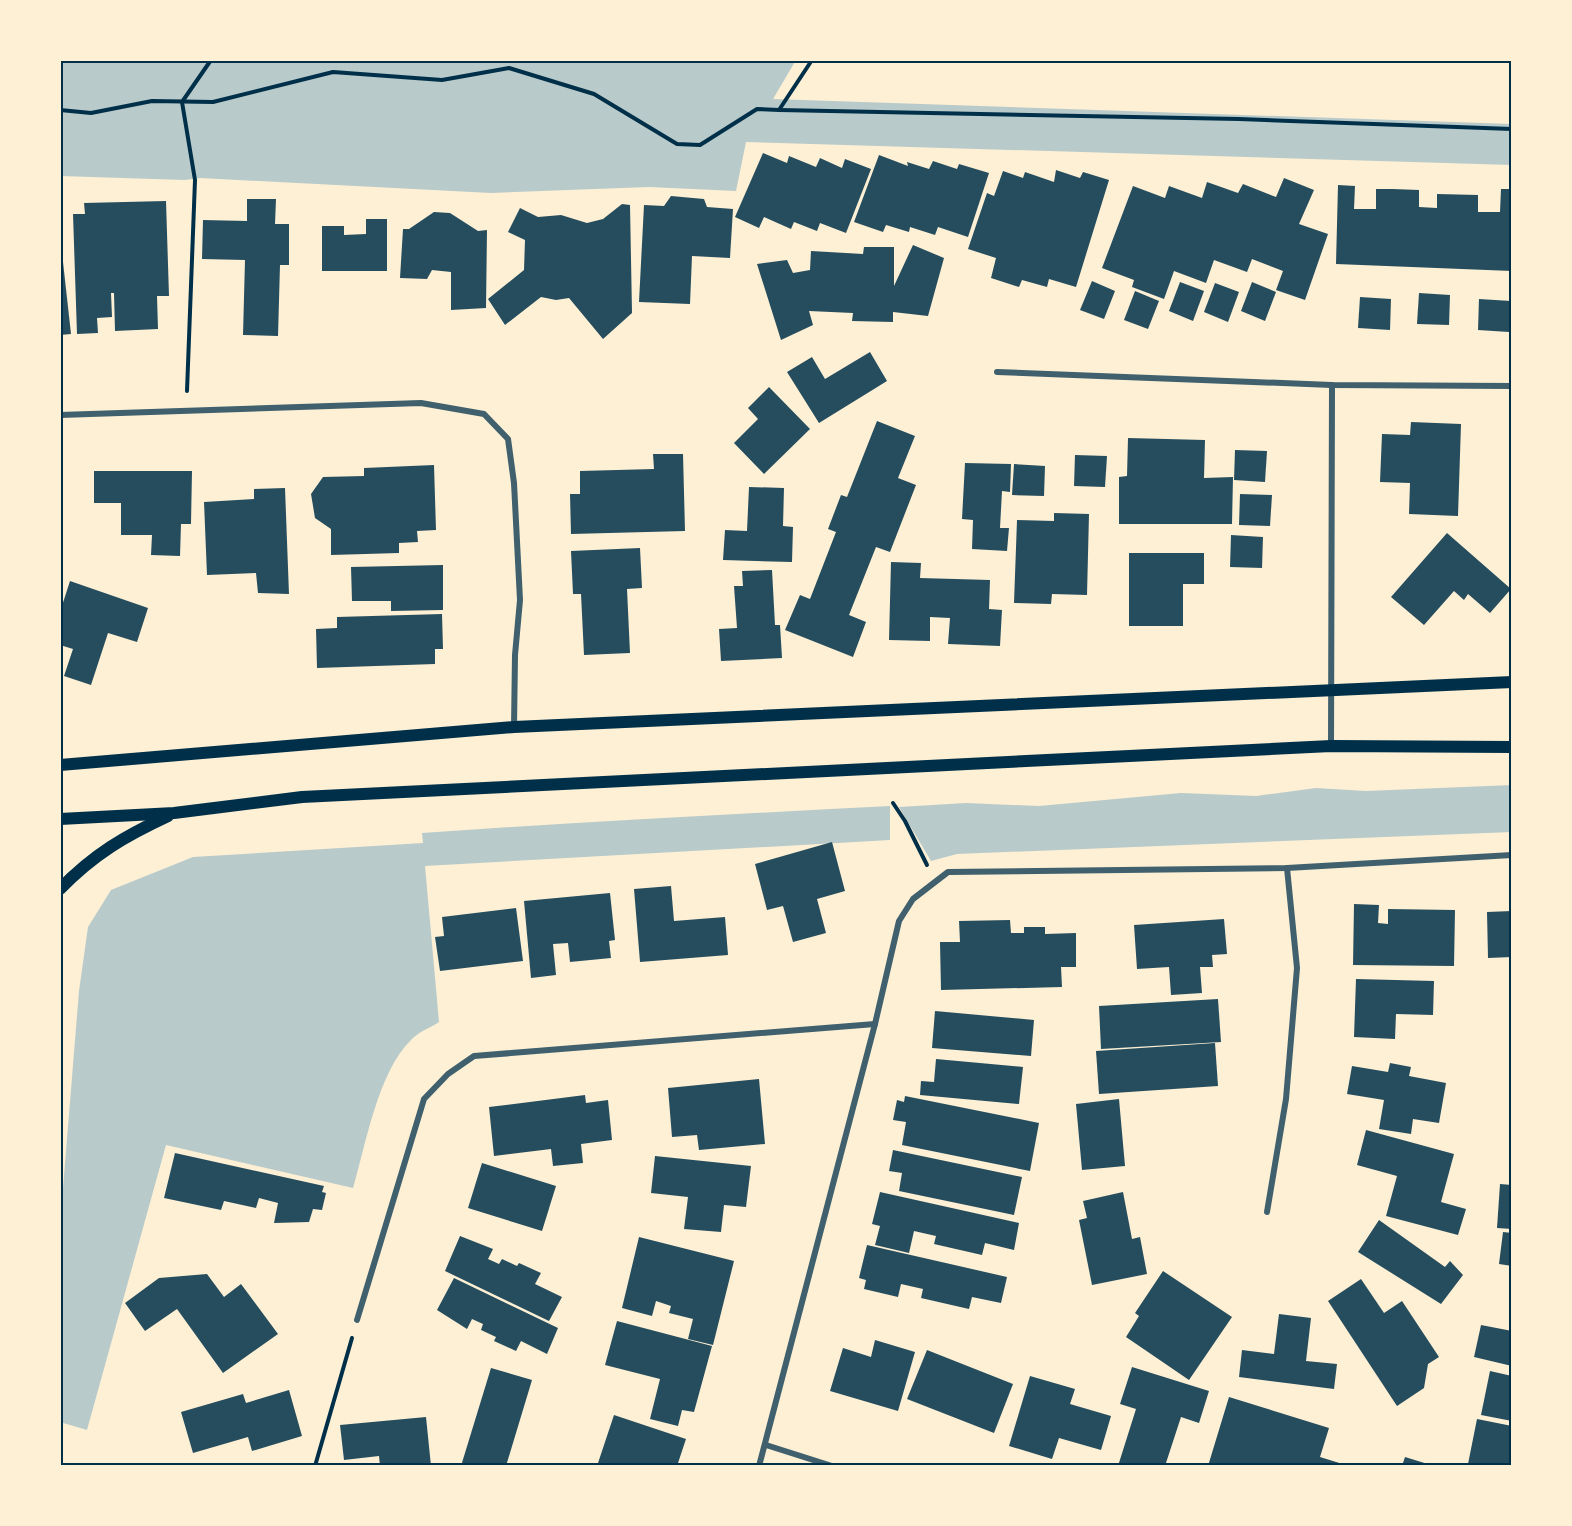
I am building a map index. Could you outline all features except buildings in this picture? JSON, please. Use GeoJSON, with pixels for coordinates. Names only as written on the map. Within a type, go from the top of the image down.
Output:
{"type":"FeatureCollection","features":[{"type":"Feature","properties":{"kind":"main road"},"geometry":{"type":"LineString","coordinates":[[60,765],[514,727],[1512,682]]}},
{"type":"Feature","properties":{"kind":"main road"},"geometry":{"type":"LineString","coordinates":[[60,819],[174,813],[302,796],[1331,746],[1512,747]]}},
{"type":"Feature","properties":{"kind":"main road"},"geometry":{"type":"LineString","coordinates":[[60,889],[83,865],[120,839],[174,813]]}},
{"type":"Feature","properties":{"kind":"street"},"geometry":{"type":"LineString","coordinates":[[997,372],[1332,385],[1512,386]]}},
{"type":"Feature","properties":{"kind":"street"},"geometry":{"type":"LineString","coordinates":[[1331,746],[1332,385]]}},
{"type":"Feature","properties":{"kind":"street"},"geometry":{"type":"LineString","coordinates":[[60,415],[421,403],[484,414],[508,439],[514,483],[520,600],[515,655],[514,727]]}},
{"type":"Feature","properties":{"kind":"street"},"geometry":{"type":"LineString","coordinates":[[759,1466],[875,1024],[899,921],[913,899],[931,883],[948,872],[1287,868],[1512,855]]}},
{"type":"Feature","properties":{"kind":"street"},"geometry":{"type":"LineString","coordinates":[[1267,1212],[1286,1099],[1297,968],[1287,868]]}},
{"type":"Feature","properties":{"kind":"street"},"geometry":{"type":"LineString","coordinates":[[357,1320],[424,1099],[448,1074],[474,1056],[875,1024]]}},
{"type":"Feature","properties":{"kind":"street"},"geometry":{"type":"LineString","coordinates":[[766,1445],[832,1466]]}},
{"type":"Feature","properties":{"kind":"path"},"geometry":{"type":"LineString","coordinates":[[186,410],[195,180],[182,102],[211,60]]}},
{"type":"Feature","properties":{"kind":"path"},"geometry":{"type":"LineString","coordinates":[[779,110],[812,60]]}},
{"type":"Feature","properties":{"kind":"path"},"geometry":{"type":"LineString","coordinates":[[60,110],[91,113],[152,101],[213,102],[333,72],[442,80],[509,68],[594,94],[677,144],[700,145],[757,109],[1145,117],[1512,129]]}},
{"type":"Feature","properties":{"kind":"path"},"geometry":{"type":"LineString","coordinates":[[893,803],[926,861],[931,883]]}},
{"type":"Feature","properties":{"kind":"path"},"geometry":{"type":"LineString","coordinates":[[315,1466],[357,1320]]}},
{"type":"Feature","properties":{"kind":"shaded area"},"geometry":{"type":"Polygon","coordinates":[[[60,60],[796,60],[773,99],[1512,124],[1512,165],[746,142],[736,191],[649,187],[491,193],[200,178],[185,180],[60,176],[60,60]]]}},
{"type":"Feature","properties":{"kind":"shaded area"},"geometry":{"type":"Polygon","coordinates":[[[1512,785],[1512,832],[957,854],[931,861],[899,807],[966,803],[1039,806],[1181,793],[1256,796],[1316,788],[1366,791],[1512,785]]]}},
{"type":"Feature","properties":{"kind":"shaded area"},"geometry":{"type":"Polygon","coordinates":[[[890,806],[890,840],[425,866],[439,1022],[414,1037],[390,1070],[374,1110],[353,1188],[166,1145],[87,1430],[60,1422],[60,1225],[79,991],[88,927],[111,890],[193,857],[423,843],[422,833],[890,806]]]}}]}
